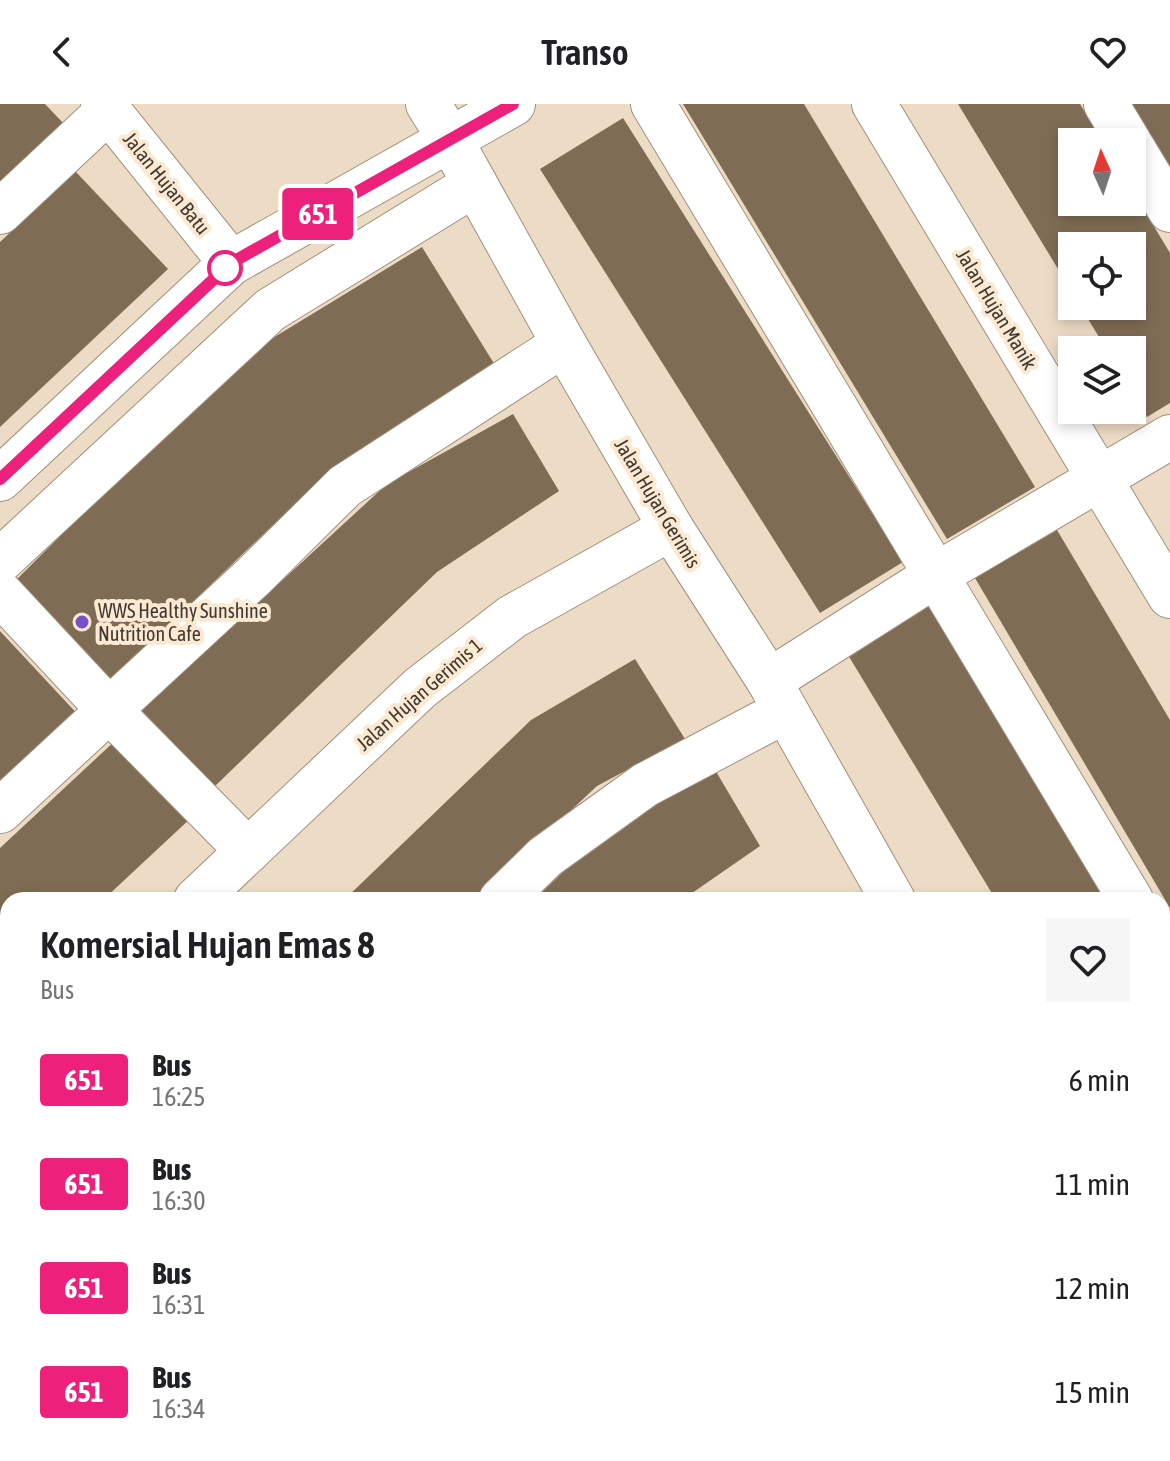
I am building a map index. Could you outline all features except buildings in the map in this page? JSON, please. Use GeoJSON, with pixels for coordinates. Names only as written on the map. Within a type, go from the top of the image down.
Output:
{"type":"FeatureCollection","features":[{"type":"Feature","properties":{"kind":"street"},"geometry":{"type":"LineString","coordinates":[[0,479],[231,263],[439,122],[513,104]]}},
{"type":"Feature","properties":{"kind":"street"},"geometry":{"type":"LineString","coordinates":[[653,104],[1126,892]]}},
{"type":"Feature","properties":{"kind":"street","name":"Jalan Hujan Manik"},"geometry":{"type":"LineString","coordinates":[[874,104],[1170,596]]}},
{"type":"Feature","properties":{"kind":"street"},"geometry":{"type":"LineString","coordinates":[[1106,104],[1121,128]]}},
{"type":"Feature","properties":{"kind":"street"},"geometry":{"type":"LineString","coordinates":[[0,212],[106,107]]}},
{"type":"Feature","properties":{"kind":"street","name":"Jalan Hujan Batu"},"geometry":{"type":"LineString","coordinates":[[106,107],[231,263]]}},
{"type":"Feature","properties":{"kind":"street","name":"Jalan Hujan Gerimis"},"geometry":{"type":"LineString","coordinates":[[439,122],[671,528],[777,696],[876,892]]}},
{"type":"Feature","properties":{"kind":"street"},"geometry":{"type":"LineString","coordinates":[[1146,170],[1170,210]]}},
{"type":"Feature","properties":{"kind":"street"},"geometry":{"type":"LineString","coordinates":[[0,561],[270,310],[475,184]]}},
{"type":"Feature","properties":{"kind":"street"},"geometry":{"type":"LineString","coordinates":[[0,811],[253,577],[345,486],[564,344]]}},
{"type":"Feature","properties":{"kind":"street"},"geometry":{"type":"LineString","coordinates":[[509,892],[545,857],[777,696],[936,575],[1170,437]]}},
{"type":"Feature","properties":{"kind":"street","name":"Jalan Hujan Gerimis 1"},"geometry":{"type":"LineString","coordinates":[[204,892],[420,688],[512,617],[671,528]]}},
{"type":"Feature","properties":{"kind":"street"},"geometry":{"type":"LineString","coordinates":[[0,593],[110,711],[248,851]]}},
{"type":"Feature","properties":{"kind":"bus line","name":"651"},"geometry":{"type":"LineString","coordinates":[[0,479],[231,263],[513,104]]}},
{"type":"Feature","properties":{"kind":"place","name":"WWS Healthy Sunshine Nutrition Cafe"},"geometry":{"type":"Point","coordinates":[82,622]}}]}
